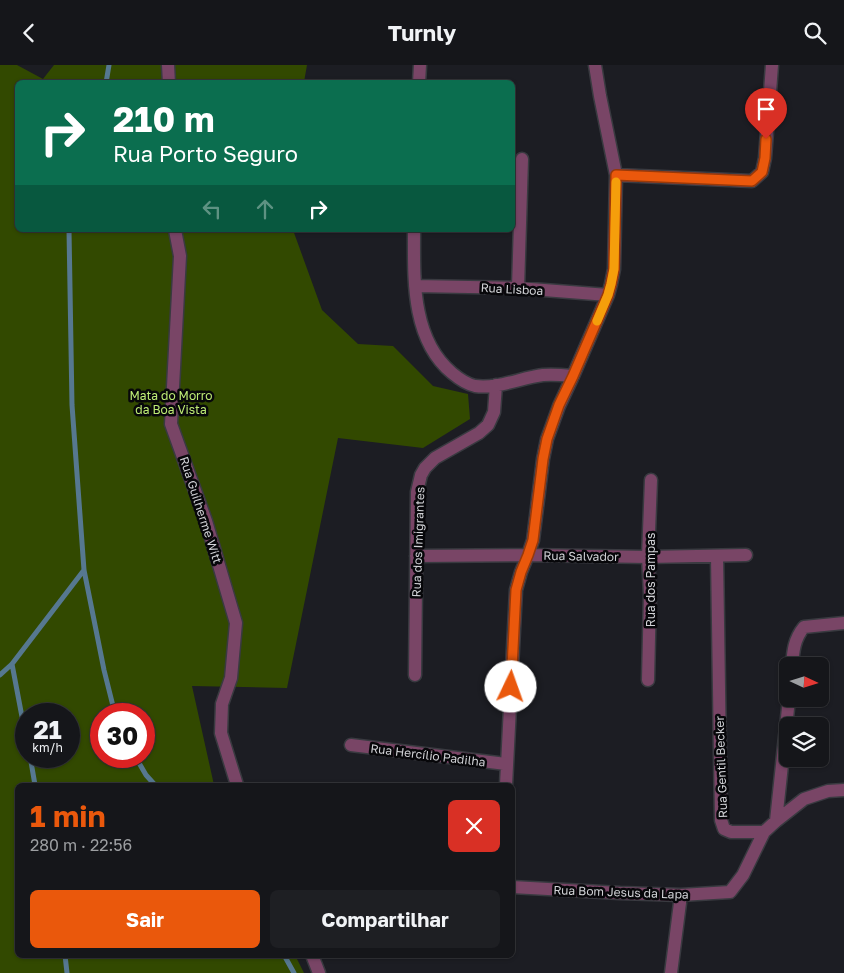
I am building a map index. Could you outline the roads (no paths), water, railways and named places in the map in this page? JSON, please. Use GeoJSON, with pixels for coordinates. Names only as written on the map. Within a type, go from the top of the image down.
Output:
{"type":"FeatureCollection","features":[{"type":"Feature","properties":{"kind":"street"},"geometry":{"type":"LineString","coordinates":[[168,65],[169,80]]}},
{"type":"Feature","properties":{"kind":"street"},"geometry":{"type":"LineString","coordinates":[[419,80],[420,65]]}},
{"type":"Feature","properties":{"kind":"street"},"geometry":{"type":"LineString","coordinates":[[506,783],[516,590],[533,540],[547,439],[559,405],[608,295],[614,269],[616,175],[595,65]]}},
{"type":"Feature","properties":{"kind":"street"},"geometry":{"type":"LineString","coordinates":[[616,175],[752,181],[762,172],[765,158],[772,65]]}},
{"type":"Feature","properties":{"kind":"street"},"geometry":{"type":"LineString","coordinates":[[518,288],[522,159]]}},
{"type":"Feature","properties":{"kind":"street","name":"Rua Guilherme Witt"},"geometry":{"type":"LineString","coordinates":[[176,232],[180,256],[171,424],[206,521],[236,623],[231,678],[222,704],[221,733],[236,783]]}},
{"type":"Feature","properties":{"kind":"street"},"geometry":{"type":"LineString","coordinates":[[414,232],[418,313],[431,349],[441,364],[461,381],[474,385],[496,385],[541,375],[573,376]]}},
{"type":"Feature","properties":{"kind":"street","name":"Rua Lisboa"},"geometry":{"type":"LineString","coordinates":[[416,286],[518,288],[608,295]]}},
{"type":"Feature","properties":{"kind":"street","name":"Rua dos Imigrantes"},"geometry":{"type":"LineString","coordinates":[[416,675],[417,492],[421,475],[435,458],[478,433],[488,425],[494,412],[496,385]]}},
{"type":"Feature","properties":{"kind":"street","name":"Rua dos Pampas"},"geometry":{"type":"LineString","coordinates":[[648,679],[650,594],[648,557],[651,480]]}},
{"type":"Feature","properties":{"kind":"street","name":"Rua Gentil Becker"},"geometry":{"type":"LineString","coordinates":[[718,555],[721,819],[724,829],[731,832],[764,832]]}},
{"type":"Feature","properties":{"kind":"street","name":"Rua Salvador"},"geometry":{"type":"LineString","coordinates":[[416,556],[648,557],[746,555]]}},
{"type":"Feature","properties":{"kind":"street"},"geometry":{"type":"LineString","coordinates":[[792,657],[797,635],[804,627],[844,623]]}},
{"type":"Feature","properties":{"kind":"street"},"geometry":{"type":"LineString","coordinates":[[776,821],[788,707]]}},
{"type":"Feature","properties":{"kind":"street","name":"Rua Hercílio Padilha"},"geometry":{"type":"LineString","coordinates":[[351,745],[506,764]]}},
{"type":"Feature","properties":{"kind":"street"},"geometry":{"type":"LineString","coordinates":[[764,832],[804,799],[828,791],[844,790]]}},
{"type":"Feature","properties":{"kind":"street","name":"Rua Bom Jesus da Lapa"},"geometry":{"type":"LineString","coordinates":[[515,887],[681,895],[730,892],[743,875],[764,832]]}},
{"type":"Feature","properties":{"kind":"street"},"geometry":{"type":"LineString","coordinates":[[671,973],[681,895]]}},
{"type":"Feature","properties":{"kind":"street"},"geometry":{"type":"LineString","coordinates":[[313,958],[320,973]]}},
{"type":"Feature","properties":{"kind":"waterway"},"geometry":{"type":"LineString","coordinates":[[106,80],[109,65]]}},
{"type":"Feature","properties":{"kind":"waterway"},"geometry":{"type":"LineString","coordinates":[[69,232],[72,405],[84,570],[112,703]]}},
{"type":"Feature","properties":{"kind":"waterway"},"geometry":{"type":"LineString","coordinates":[[0,675],[12,664],[84,570]]}},
{"type":"Feature","properties":{"kind":"waterway"},"geometry":{"type":"LineString","coordinates":[[12,664],[19,703]]}},
{"type":"Feature","properties":{"kind":"waterway"},"geometry":{"type":"LineString","coordinates":[[32,768],[35,783]]}},
{"type":"Feature","properties":{"kind":"waterway"},"geometry":{"type":"LineString","coordinates":[[142,768],[153,783]]}},
{"type":"Feature","properties":{"kind":"waterway"},"geometry":{"type":"LineString","coordinates":[[65,958],[67,973]]}},
{"type":"Feature","properties":{"kind":"waterway"},"geometry":{"type":"LineString","coordinates":[[286,958],[294,973]]}},
{"type":"Feature","properties":{"kind":"park label","name":"Mata do Morro da Boa Vista"},"geometry":{"type":"Point","coordinates":[171,402]}}]}
